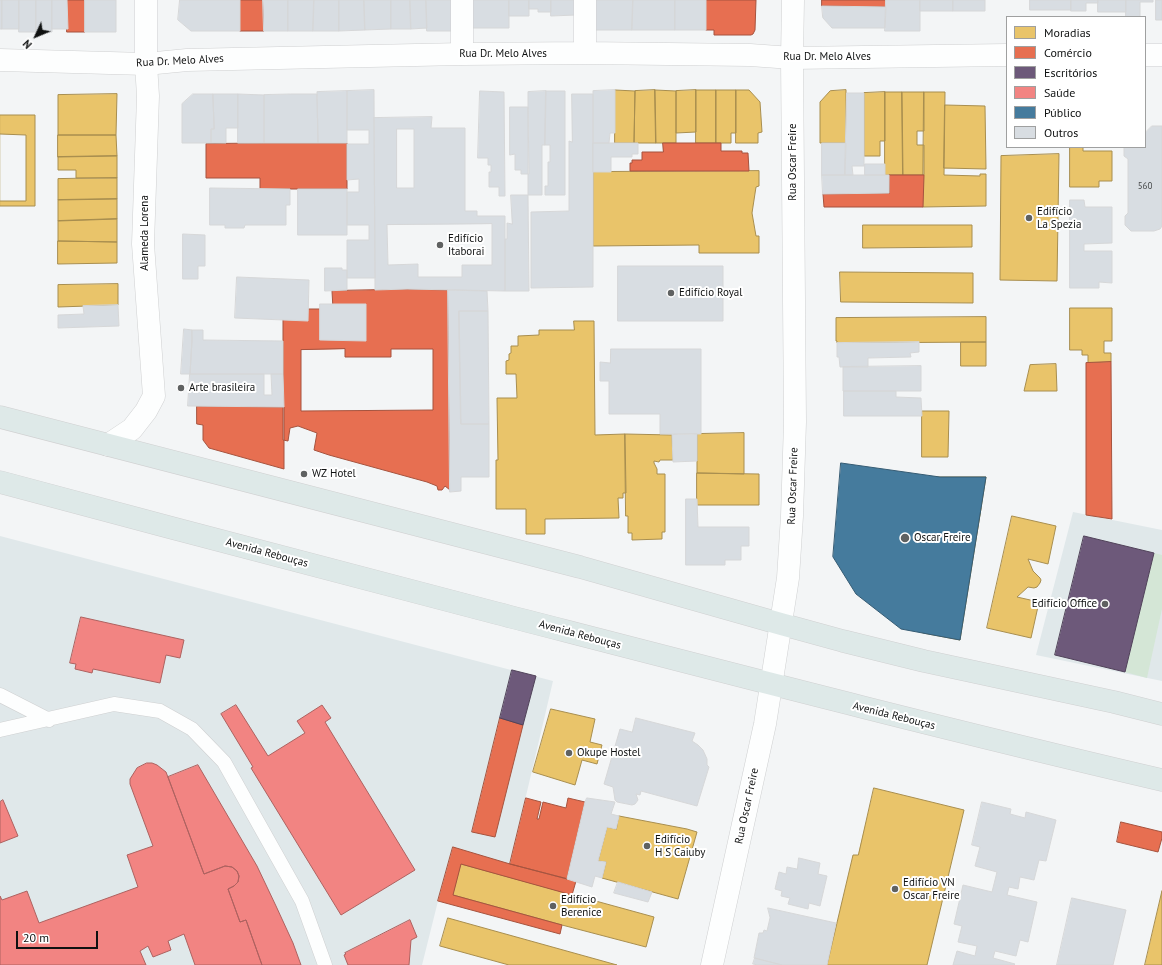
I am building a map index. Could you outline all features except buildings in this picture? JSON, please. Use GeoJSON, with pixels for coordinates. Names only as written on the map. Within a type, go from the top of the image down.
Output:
{"type":"FeatureCollection","features":[{"type":"Feature","properties":{"kind":"main road"},"geometry":{"type":"LineString","coordinates":[[0,417],[580,567],[781,624],[924,661],[1107,700],[1162,714]]}},
{"type":"Feature","properties":{"kind":"main road","name":"Avenida Rebouças"},"geometry":{"type":"LineString","coordinates":[[0,482],[771,685],[1027,749],[1162,780]]}},
{"type":"Feature","properties":{"kind":"street","name":"Alameda Lorena"},"geometry":{"type":"LineString","coordinates":[[108,445],[132,429],[146,411],[154,396],[143,244],[148,96],[146,64],[146,0]]}},
{"type":"Feature","properties":{"kind":"street"},"geometry":{"type":"LineString","coordinates":[[462,0],[462,54]]}},
{"type":"Feature","properties":{"kind":"street"},"geometry":{"type":"LineString","coordinates":[[585,0],[585,53]]}},
{"type":"Feature","properties":{"kind":"street","name":"Rua Oscar Freire"},"geometry":{"type":"LineString","coordinates":[[712,965],[765,724],[788,578],[792,516],[795,422],[792,58],[793,0]]}},
{"type":"Feature","properties":{"kind":"street","name":"Rua Dr. Melo Alves"},"geometry":{"type":"LineString","coordinates":[[0,60],[146,64],[187,60],[462,54],[585,53],[750,55],[792,58],[1006,55]]}},
{"type":"Feature","properties":{"kind":"street"},"geometry":{"type":"LineString","coordinates":[[1146,55],[1162,55]]}},
{"type":"Feature","properties":{"kind":"lane"},"geometry":{"type":"LineString","coordinates":[[0,695],[49,720]]}},
{"type":"Feature","properties":{"kind":"lane"},"geometry":{"type":"LineString","coordinates":[[0,730],[114,704],[160,711],[192,729],[224,762],[302,901],[325,965]]}},
{"type":"Feature","properties":{"kind":"shaded area"},"geometry":{"type":"Polygon","coordinates":[[[1073,512],[1162,530],[1162,681],[1036,655],[1073,512]]]}},
{"type":"Feature","properties":{"kind":"shaded area"},"geometry":{"type":"Polygon","coordinates":[[[0,536],[553,681],[510,864],[438,901],[422,965],[0,965],[0,536]]]}},
{"type":"Feature","properties":{"kind":"green space"},"geometry":{"type":"Polygon","coordinates":[[[1154,553],[1162,555],[1162,609],[1147,678],[1125,672],[1154,553]]]}},
{"type":"Feature","properties":{"kind":"place","name":"Edifício La Spezia"},"geometry":{"type":"Point","coordinates":[1029,218]}},
{"type":"Feature","properties":{"kind":"place","name":"Edifício Itaborai"},"geometry":{"type":"Point","coordinates":[440,245]}},
{"type":"Feature","properties":{"kind":"place","name":"Edifício Royal"},"geometry":{"type":"Point","coordinates":[671,293]}},
{"type":"Feature","properties":{"kind":"place","name":"Arte brasileira"},"geometry":{"type":"Point","coordinates":[181,388]}},
{"type":"Feature","properties":{"kind":"place","name":"WZ Hotel"},"geometry":{"type":"Point","coordinates":[304,474]}},
{"type":"Feature","properties":{"kind":"place","name":"Oscar Freire"},"geometry":{"type":"Point","coordinates":[905,538]}},
{"type":"Feature","properties":{"kind":"place","name":"Edifício Office"},"geometry":{"type":"Point","coordinates":[1105,604]}},
{"type":"Feature","properties":{"kind":"place","name":"Okupe Hostel"},"geometry":{"type":"Point","coordinates":[569,753]}},
{"type":"Feature","properties":{"kind":"place","name":"Edifício H S Caiuby"},"geometry":{"type":"Point","coordinates":[647,846]}},
{"type":"Feature","properties":{"kind":"place","name":"Edifício VN Oscar Freire"},"geometry":{"type":"Point","coordinates":[895,889]}},
{"type":"Feature","properties":{"kind":"place","name":"Edifício Berenice"},"geometry":{"type":"Point","coordinates":[553,906]}}]}
